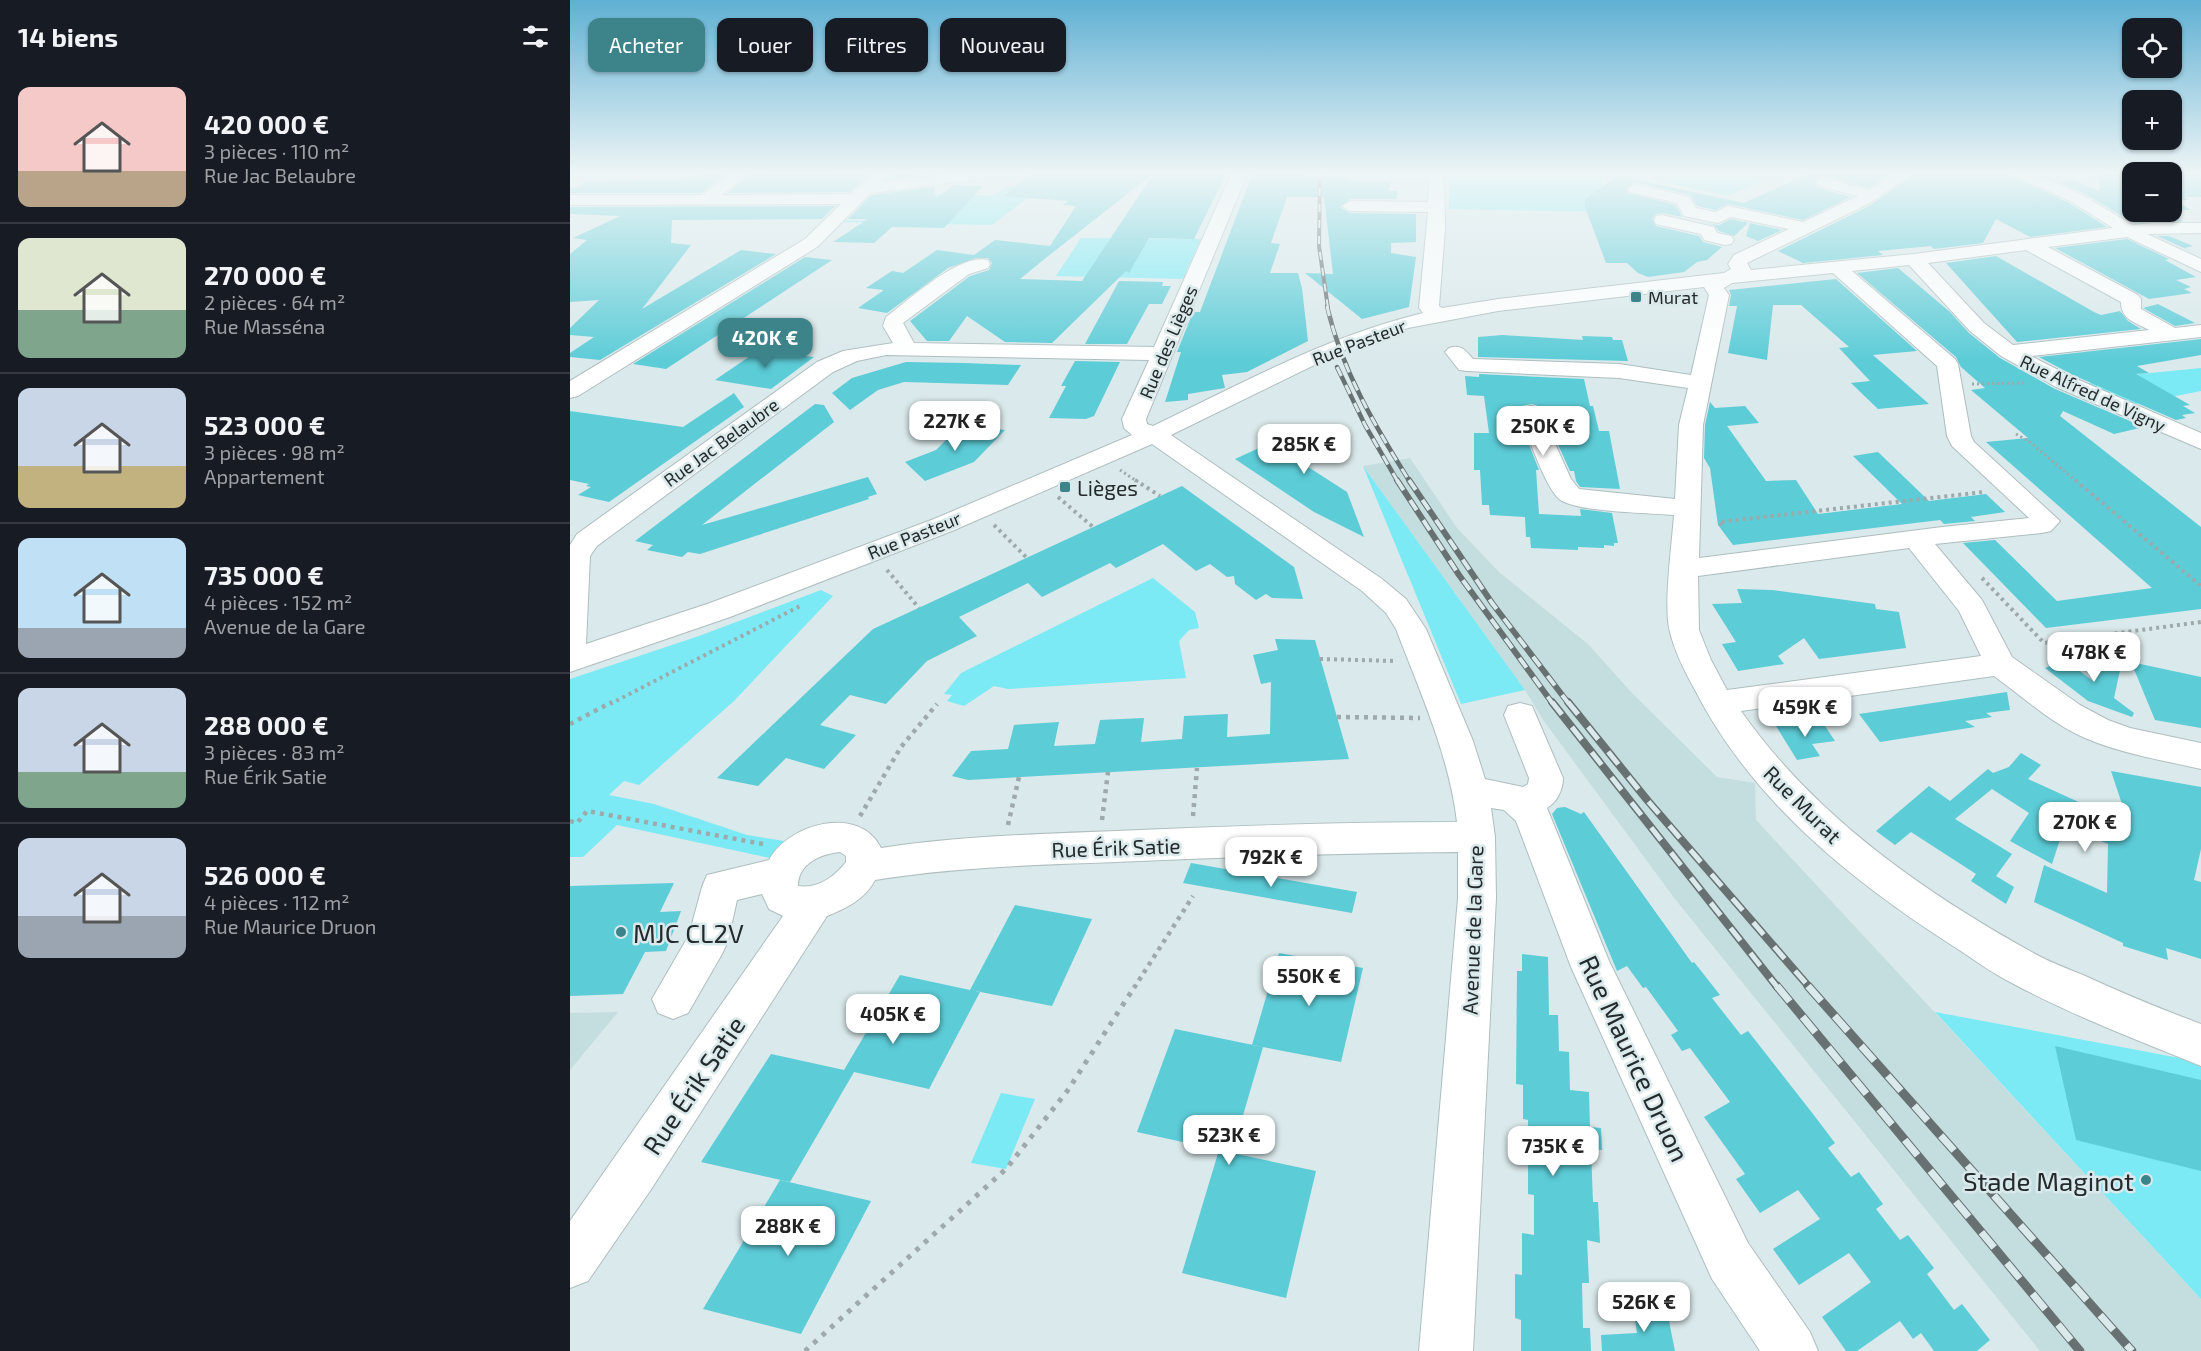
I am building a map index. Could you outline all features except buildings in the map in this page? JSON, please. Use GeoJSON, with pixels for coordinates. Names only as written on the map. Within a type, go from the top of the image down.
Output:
{"type":"FeatureCollection","features":[{"type":"Feature","properties":{"kind":"street"},"geometry":{"type":"LineString","coordinates":[[570,391],[580,379],[811,243],[819,235]]}},
{"type":"Feature","properties":{"kind":"street","name":"Rue des Lièges"},"geometry":{"type":"LineString","coordinates":[[1154,434],[1136,428],[1134,418],[1213,235]]}},
{"type":"Feature","properties":{"kind":"street"},"geometry":{"type":"LineString","coordinates":[[1434,235],[1429,308],[1438,315]]}},
{"type":"Feature","properties":{"kind":"street"},"geometry":{"type":"LineString","coordinates":[[1710,235],[1763,249]]}},
{"type":"Feature","properties":{"kind":"street"},"geometry":{"type":"LineString","coordinates":[[1728,279],[1742,272],[1737,264],[1740,259],[1792,235]]}},
{"type":"Feature","properties":{"kind":"street","name":"Rue Pasteur"},"geometry":{"type":"LineString","coordinates":[[572,660],[720,610],[925,532],[1154,434],[1338,346],[1383,329],[1438,315],[1498,305],[1914,259],[2102,235]]}},
{"type":"Feature","properties":{"kind":"street"},"geometry":{"type":"LineString","coordinates":[[2136,235],[2201,267]]}},
{"type":"Feature","properties":{"kind":"street"},"geometry":{"type":"LineString","coordinates":[[2031,245],[2131,299],[2130,312]]}},
{"type":"Feature","properties":{"kind":"street","name":"Rue Alfred de Vigny"},"geometry":{"type":"LineString","coordinates":[[1914,259],[1977,327],[2008,352],[2064,382],[2201,442]]}},
{"type":"Feature","properties":{"kind":"street"},"geometry":{"type":"LineString","coordinates":[[908,350],[893,327],[893,321],[962,270],[981,264]]}},
{"type":"Feature","properties":{"kind":"street"},"geometry":{"type":"LineString","coordinates":[[1686,569],[2042,525],[2047,521],[1964,446],[1959,436],[1947,364],[1837,267]]}},
{"type":"Feature","properties":{"kind":"street"},"geometry":{"type":"LineString","coordinates":[[2060,282],[2058,279],[2062,277],[2084,274]]}},
{"type":"Feature","properties":{"kind":"street","name":"Rue Murat"},"geometry":{"type":"LineString","coordinates":[[1728,279],[1713,286],[1719,295],[1691,425],[1683,599],[1684,630],[1695,660],[1718,703],[1747,747],[1786,793],[1836,839],[1909,897],[2024,969],[2126,1015],[2201,1045]]}},
{"type":"Feature","properties":{"kind":"street"},"geometry":{"type":"LineString","coordinates":[[2100,304],[2130,312],[2171,334]]}},
{"type":"Feature","properties":{"kind":"street"},"geometry":{"type":"LineString","coordinates":[[2008,352],[2201,330]]}},
{"type":"Feature","properties":{"kind":"street","name":"Rue Jac Belaubre"},"geometry":{"type":"LineString","coordinates":[[572,660],[572,596],[576,556],[587,540],[604,525],[825,367],[868,352],[908,350],[1163,354]]}},
{"type":"Feature","properties":{"kind":"street"},"geometry":{"type":"LineString","coordinates":[[1456,352],[1467,365],[1619,371],[1700,383]]}},
{"type":"Feature","properties":{"kind":"street"},"geometry":{"type":"LineString","coordinates":[[1531,414],[1559,481],[1570,495],[1590,500],[1686,508]]}},
{"type":"Feature","properties":{"kind":"street","name":"Avenue de la Gare"},"geometry":{"type":"LineString","coordinates":[[1154,434],[1372,585],[1396,606],[1404,616],[1424,662],[1472,791],[1477,837],[1477,898],[1446,1351]]}},
{"type":"Feature","properties":{"kind":"street"},"geometry":{"type":"LineString","coordinates":[[1916,540],[1972,607],[2000,664],[2068,714],[2096,729],[2127,740],[2201,756]]}},
{"type":"Feature","properties":{"kind":"street"},"geometry":{"type":"LineString","coordinates":[[1718,703],[2000,664]]}},
{"type":"Feature","properties":{"kind":"street"},"geometry":{"type":"LineString","coordinates":[[1472,791],[1495,793],[1523,803],[1540,796],[1547,784],[1546,778],[1520,715]]}},
{"type":"Feature","properties":{"kind":"street","name":"Rue Maurice Druon"},"geometry":{"type":"LineString","coordinates":[[1523,803],[1531,812],[1591,967],[1730,1261],[1791,1351]]}},
{"type":"Feature","properties":{"kind":"street"},"geometry":{"type":"LineString","coordinates":[[673,999],[708,941],[722,887],[789,862],[827,837],[857,852],[859,877],[839,895],[813,904],[799,904],[788,901],[781,894],[778,885],[789,862]]}},
{"type":"Feature","properties":{"kind":"street","name":"Rue Érik Satie"},"geometry":{"type":"LineString","coordinates":[[857,852],[907,858],[1099,847],[1349,837],[1477,837]]}},
{"type":"Feature","properties":{"kind":"street","name":"Rue Érik Satie"},"geometry":{"type":"LineString","coordinates":[[570,1263],[635,1171],[813,904]]}},
{"type":"Feature","properties":{"kind":"path"},"geometry":{"type":"LineString","coordinates":[[1951,385],[2064,382]]}},
{"type":"Feature","properties":{"kind":"path"},"geometry":{"type":"LineString","coordinates":[[2016,434],[2030,442],[2201,586]]}},
{"type":"Feature","properties":{"kind":"path"},"geometry":{"type":"LineString","coordinates":[[1113,465],[1160,496]]}},
{"type":"Feature","properties":{"kind":"path"},"geometry":{"type":"LineString","coordinates":[[1722,525],[1719,522],[2012,488]]}},
{"type":"Feature","properties":{"kind":"path"},"geometry":{"type":"LineString","coordinates":[[1051,491],[1094,527]]}},
{"type":"Feature","properties":{"kind":"path"},"geometry":{"type":"LineString","coordinates":[[987,519],[1027,558]]}},
{"type":"Feature","properties":{"kind":"path"},"geometry":{"type":"LineString","coordinates":[[881,562],[919,608]]}},
{"type":"Feature","properties":{"kind":"path"},"geometry":{"type":"LineString","coordinates":[[1981,577],[2044,643],[2201,622]]}},
{"type":"Feature","properties":{"kind":"path"},"geometry":{"type":"LineString","coordinates":[[1320,659],[1424,662]]}},
{"type":"Feature","properties":{"kind":"path"},"geometry":{"type":"LineString","coordinates":[[857,852],[872,792],[901,747],[937,704]]}},
{"type":"Feature","properties":{"kind":"path"},"geometry":{"type":"LineString","coordinates":[[1337,717],[1447,719]]}},
{"type":"Feature","properties":{"kind":"path"},"geometry":{"type":"LineString","coordinates":[[1191,843],[1197,768]]}},
{"type":"Feature","properties":{"kind":"path"},"geometry":{"type":"LineString","coordinates":[[1099,847],[1108,772]]}},
{"type":"Feature","properties":{"kind":"path"},"geometry":{"type":"LineString","coordinates":[[1002,852],[1019,777]]}},
{"type":"Feature","properties":{"kind":"path"},"geometry":{"type":"LineString","coordinates":[[570,821],[577,823],[587,812],[789,862]]}},
{"type":"Feature","properties":{"kind":"path"},"geometry":{"type":"LineString","coordinates":[[805,1351],[1006,1169],[1068,1090],[1193,896]]}},
{"type":"Feature","properties":{"kind":"shaded area"},"geometry":{"type":"Polygon","coordinates":[[[1081,238],[1201,239],[1183,279],[1056,276],[1081,238]]]}},
{"type":"Feature","properties":{"kind":"shaded area"},"geometry":{"type":"Polygon","coordinates":[[[2201,368],[2201,391],[2131,405],[2084,384],[2111,379],[2109,377],[2201,368]]]}},
{"type":"Feature","properties":{"kind":"shaded area"},"geometry":{"type":"Polygon","coordinates":[[[1410,458],[1457,528],[1499,572],[1589,645],[1631,692],[1717,777],[1755,783],[1756,820],[2201,1299],[2201,1351],[2040,1351],[1675,899],[1544,721],[1525,690],[1363,466],[1410,458]]]}},
{"type":"Feature","properties":{"kind":"shaded area"},"geometry":{"type":"Polygon","coordinates":[[[1363,466],[1525,690],[1461,704],[1363,466]]]}},
{"type":"Feature","properties":{"kind":"shaded area"},"geometry":{"type":"Polygon","coordinates":[[[1153,578],[1195,612],[1199,628],[1189,630],[1179,641],[1186,678],[1008,689],[994,686],[964,706],[947,701],[952,695],[944,694],[961,673],[1153,578]]]}},
{"type":"Feature","properties":{"kind":"shaded area"},"geometry":{"type":"Polygon","coordinates":[[[821,590],[833,596],[734,701],[639,785],[624,781],[609,795],[654,804],[747,835],[791,842],[770,858],[617,825],[583,857],[570,857],[570,679],[699,636],[821,590]]]}},
{"type":"Feature","properties":{"kind":"shaded area"},"geometry":{"type":"Polygon","coordinates":[[[618,1012],[570,1070],[570,1013],[618,1012]]]}},
{"type":"Feature","properties":{"kind":"shaded area","name":"Stade Maginot"},"geometry":{"type":"Polygon","coordinates":[[[1935,1012],[2201,1062],[2201,1299],[1935,1012]]]}},
{"type":"Feature","properties":{"kind":"shaded area"},"geometry":{"type":"Polygon","coordinates":[[[1001,1093],[1035,1099],[1006,1169],[971,1163],[1001,1093]]]}},
{"type":"Feature","properties":{"kind":"railway"},"geometry":{"type":"LineString","coordinates":[[1319,235],[1328,308]]}},
{"type":"Feature","properties":{"kind":"railway"},"geometry":{"type":"LineString","coordinates":[[1327,306],[1341,353],[1361,397],[1410,482]]}},
{"type":"Feature","properties":{"kind":"railway"},"geometry":{"type":"LineString","coordinates":[[1337,367],[1365,425],[1398,482]]}},
{"type":"Feature","properties":{"kind":"railway"},"geometry":{"type":"LineString","coordinates":[[1397,480],[1459,575],[1553,704]]}},
{"type":"Feature","properties":{"kind":"railway"},"geometry":{"type":"LineString","coordinates":[[1409,480],[1492,603],[1569,704]]}},
{"type":"Feature","properties":{"kind":"railway"},"geometry":{"type":"LineString","coordinates":[[1552,702],[1778,988]]}},
{"type":"Feature","properties":{"kind":"railway"},"geometry":{"type":"LineString","coordinates":[[1568,702],[1648,801],[1810,988]]}},
{"type":"Feature","properties":{"kind":"railway"},"geometry":{"type":"LineString","coordinates":[[1777,986],[2080,1351]]}},
{"type":"Feature","properties":{"kind":"railway"},"geometry":{"type":"LineString","coordinates":[[1808,986],[2132,1351]]}},
{"type":"Feature","properties":{"kind":"place","name":"Murat"},"geometry":{"type":"Point","coordinates":[1636,297]}},
{"type":"Feature","properties":{"kind":"place","name":"Lièges"},"geometry":{"type":"Point","coordinates":[1065,487]}},
{"type":"Feature","properties":{"kind":"place","name":"MJC CL2V"},"geometry":{"type":"Point","coordinates":[621,932]}},
{"type":"Feature","properties":{"kind":"place","name":"Stade Maginot"},"geometry":{"type":"Point","coordinates":[2146,1180]}}]}
